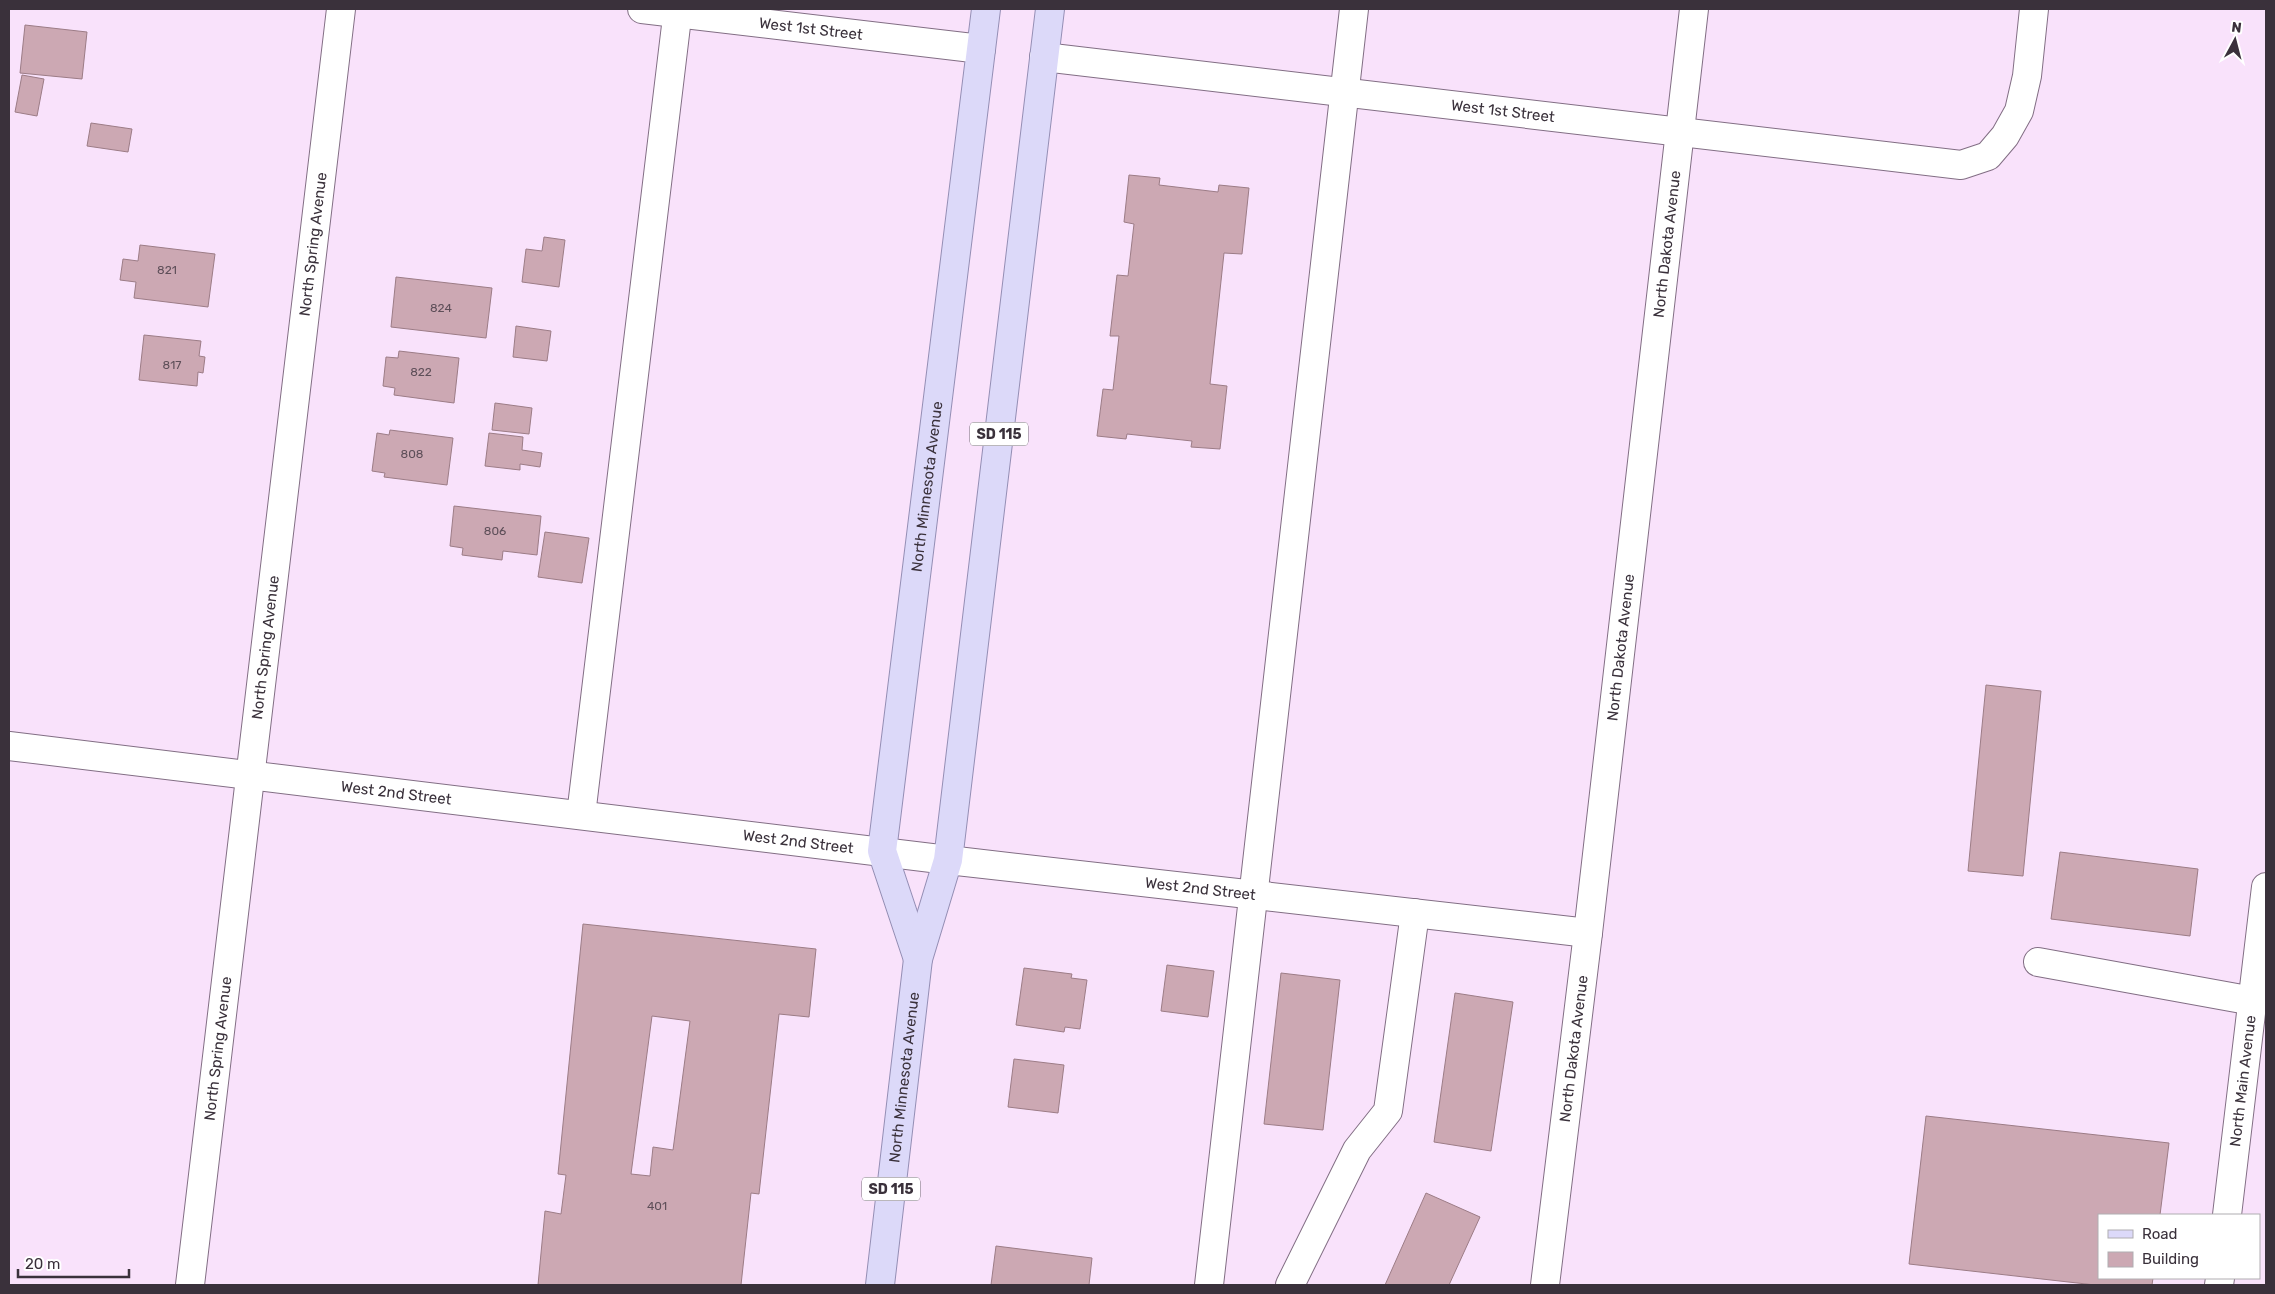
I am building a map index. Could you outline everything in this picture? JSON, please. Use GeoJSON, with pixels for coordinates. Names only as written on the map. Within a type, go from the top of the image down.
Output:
{"type":"FeatureCollection","features":[{"type":"Feature","properties":{"kind":"main road","name":"North Minnesota Avenue"},"geometry":{"type":"LineString","coordinates":[[918,958],[882,852],[986,9]]}},
{"type":"Feature","properties":{"kind":"main road","name":"North Minnesota Avenue"},"geometry":{"type":"LineString","coordinates":[[880,1285],[918,958],[948,860],[1050,9]]}},
{"type":"Feature","properties":{"kind":"street","name":"North Spring Avenue"},"geometry":{"type":"LineString","coordinates":[[190,1285],[341,9]]}},
{"type":"Feature","properties":{"kind":"street","name":"West 1st Street"},"geometry":{"type":"LineString","coordinates":[[642,9],[678,11],[981,49]]}},
{"type":"Feature","properties":{"kind":"street"},"geometry":{"type":"LineString","coordinates":[[1209,1285],[1354,9]]}},
{"type":"Feature","properties":{"kind":"street","name":"North Dakota Avenue"},"geometry":{"type":"LineString","coordinates":[[1544,1285],[1588,932],[1694,9]]}},
{"type":"Feature","properties":{"kind":"street","name":"West 1st Street"},"geometry":{"type":"LineString","coordinates":[[1044,57],[1961,165],[1988,156],[2004,136],[2019,111],[2027,76],[2034,9]]}},
{"type":"Feature","properties":{"kind":"street"},"geometry":{"type":"LineString","coordinates":[[581,815],[678,11]]}},
{"type":"Feature","properties":{"kind":"street","name":"West 2nd Street"},"geometry":{"type":"LineString","coordinates":[[9,746],[948,860],[1588,932]]}},
{"type":"Feature","properties":{"kind":"street","name":"North Main Avenue"},"geometry":{"type":"LineString","coordinates":[[2227,1214],[2257,1014],[2266,887]]}},
{"type":"Feature","properties":{"kind":"street"},"geometry":{"type":"LineString","coordinates":[[1290,1285],[1357,1150],[1388,1111],[1415,913]]}},
{"type":"Feature","properties":{"kind":"street"},"geometry":{"type":"LineString","coordinates":[[2038,962],[2257,1014]]}},
{"type":"Feature","properties":{"kind":"building"},"geometry":{"type":"Polygon","coordinates":[[[25,25],[87,32],[82,79],[20,73],[25,25]]]}},
{"type":"Feature","properties":{"kind":"building"},"geometry":{"type":"Polygon","coordinates":[[[22,75],[44,79],[37,116],[15,112],[22,75]]]}},
{"type":"Feature","properties":{"kind":"building"},"geometry":{"type":"Polygon","coordinates":[[[91,123],[132,129],[128,152],[87,146],[91,123]]]}},
{"type":"Feature","properties":{"kind":"building"},"geometry":{"type":"Polygon","coordinates":[[[1129,175],[1160,178],[1159,185],[1218,192],[1219,185],[1249,188],[1242,254],[1224,253],[1210,384],[1227,386],[1220,449],[1191,447],[1192,441],[1127,434],[1126,439],[1097,436],[1103,389],[1113,390],[1119,336],[1110,336],[1117,275],[1128,276],[1134,224],[1124,222],[1129,175]]]}},
{"type":"Feature","properties":{"kind":"building"},"geometry":{"type":"Polygon","coordinates":[[[544,237],[565,240],[559,287],[522,282],[526,249],[542,251],[544,237]]]}},
{"type":"Feature","properties":{"kind":"building"},"geometry":{"type":"Polygon","coordinates":[[[140,245],[215,254],[208,307],[134,298],[136,282],[120,280],[123,259],[138,261],[140,245]]]}},
{"type":"Feature","properties":{"kind":"building"},"geometry":{"type":"Polygon","coordinates":[[[396,277],[492,288],[486,338],[391,327],[396,277]]]}},
{"type":"Feature","properties":{"kind":"building"},"geometry":{"type":"Polygon","coordinates":[[[516,326],[551,331],[547,361],[513,357],[516,326]]]}},
{"type":"Feature","properties":{"kind":"building"},"geometry":{"type":"Polygon","coordinates":[[[144,335],[201,341],[199,356],[205,357],[203,373],[198,372],[197,386],[139,380],[144,335]]]}},
{"type":"Feature","properties":{"kind":"building"},"geometry":{"type":"Polygon","coordinates":[[[399,351],[459,358],[454,403],[394,395],[395,388],[383,386],[386,357],[398,358],[399,351]]]}},
{"type":"Feature","properties":{"kind":"building"},"geometry":{"type":"Polygon","coordinates":[[[495,403],[532,408],[529,434],[492,430],[495,403]]]}},
{"type":"Feature","properties":{"kind":"building"},"geometry":{"type":"Polygon","coordinates":[[[390,430],[453,438],[447,485],[384,477],[385,473],[372,471],[377,433],[389,435],[390,430]]]}},
{"type":"Feature","properties":{"kind":"building"},"geometry":{"type":"Polygon","coordinates":[[[489,433],[523,437],[522,450],[542,453],[540,467],[520,464],[520,470],[485,466],[489,433]]]}},
{"type":"Feature","properties":{"kind":"building"},"geometry":{"type":"Polygon","coordinates":[[[454,506],[541,516],[537,555],[503,551],[502,560],[462,555],[463,548],[450,546],[454,506]]]}},
{"type":"Feature","properties":{"kind":"building"},"geometry":{"type":"Polygon","coordinates":[[[545,532],[589,538],[582,583],[538,577],[545,532]]]}},
{"type":"Feature","properties":{"kind":"building"},"geometry":{"type":"Polygon","coordinates":[[[1986,685],[2041,691],[2023,876],[1968,871],[1986,685]]]}},
{"type":"Feature","properties":{"kind":"building"},"geometry":{"type":"Polygon","coordinates":[[[2060,852],[2198,869],[2190,936],[2051,919],[2060,852]]]}},
{"type":"Feature","properties":{"kind":"building"},"geometry":{"type":"Polygon","coordinates":[[[583,924],[816,949],[809,1017],[779,1014],[759,1194],[751,1193],[741,1285],[538,1285],[545,1211],[561,1214],[566,1175],[558,1174],[583,924]],[[652,1016],[631,1174],[650,1176],[653,1147],[673,1150],[690,1021],[652,1016]]]}},
{"type":"Feature","properties":{"kind":"building"},"geometry":{"type":"Polygon","coordinates":[[[1167,965],[1214,971],[1208,1017],[1161,1011],[1167,965]]]}},
{"type":"Feature","properties":{"kind":"building"},"geometry":{"type":"Polygon","coordinates":[[[1024,968],[1072,974],[1071,978],[1087,980],[1080,1029],[1065,1027],[1064,1032],[1016,1025],[1024,968]]]}},
{"type":"Feature","properties":{"kind":"building"},"geometry":{"type":"Polygon","coordinates":[[[1281,973],[1340,980],[1323,1130],[1264,1124],[1281,973]]]}},
{"type":"Feature","properties":{"kind":"building"},"geometry":{"type":"Polygon","coordinates":[[[1455,993],[1513,1002],[1491,1151],[1434,1142],[1455,993]]]}},
{"type":"Feature","properties":{"kind":"building"},"geometry":{"type":"Polygon","coordinates":[[[1014,1059],[1064,1065],[1058,1113],[1008,1107],[1014,1059]]]}},
{"type":"Feature","properties":{"kind":"building"},"geometry":{"type":"Polygon","coordinates":[[[1926,1116],[2169,1143],[2160,1214],[2098,1214],[2098,1279],[2153,1279],[2152,1285],[2095,1285],[1909,1264],[1926,1116]]]}},
{"type":"Feature","properties":{"kind":"building"},"geometry":{"type":"Polygon","coordinates":[[[1426,1193],[1480,1217],[1449,1285],[1385,1285],[1426,1193]]]}},
{"type":"Feature","properties":{"kind":"building"},"geometry":{"type":"Polygon","coordinates":[[[996,1246],[1092,1258],[1089,1285],[991,1285],[996,1246]]]}}]}
